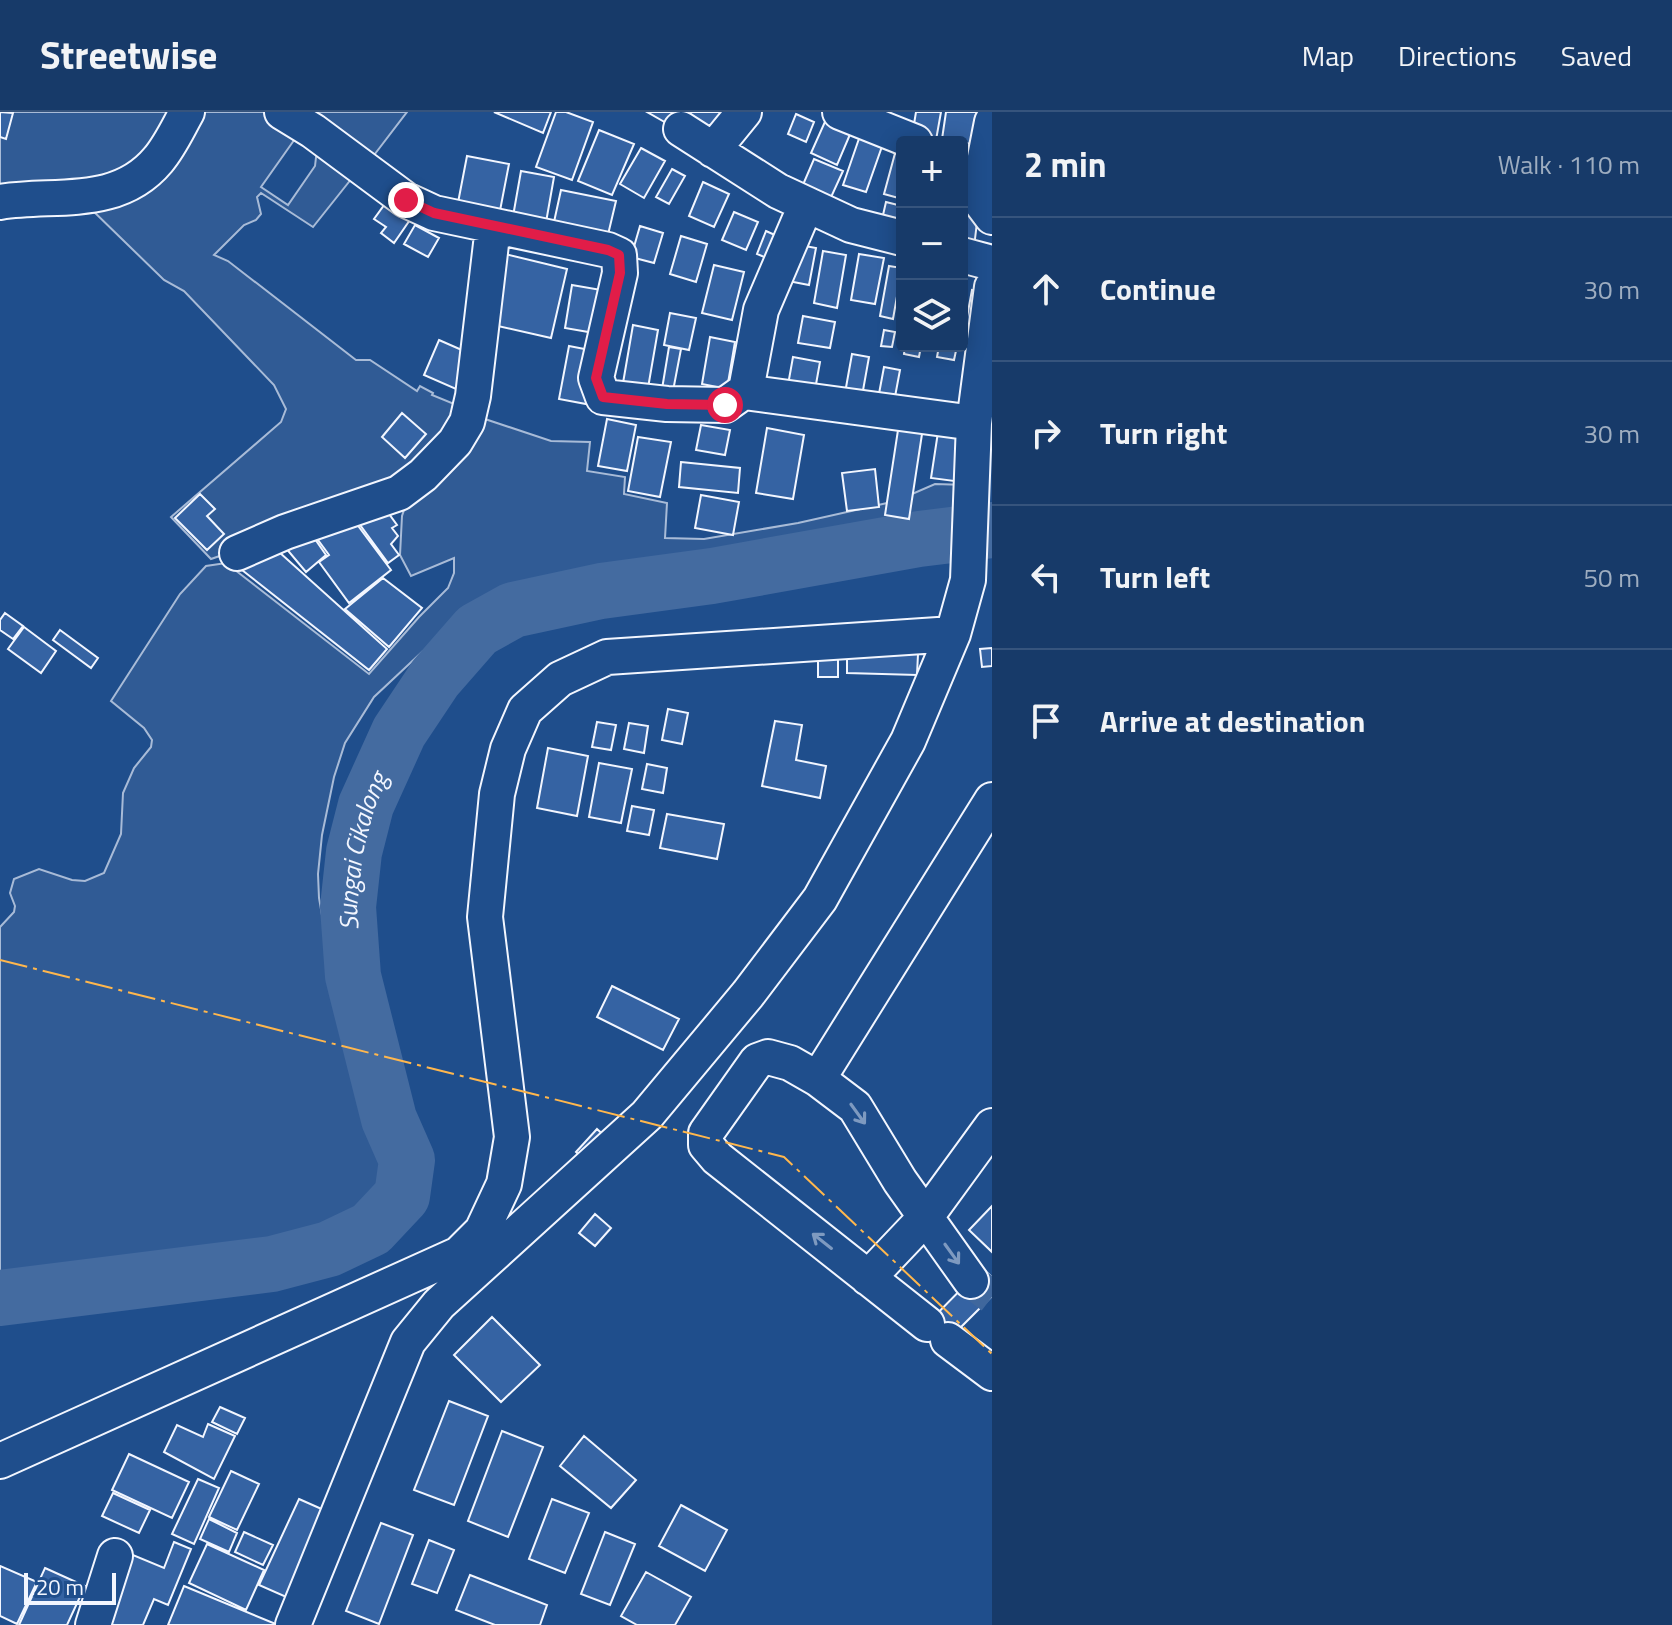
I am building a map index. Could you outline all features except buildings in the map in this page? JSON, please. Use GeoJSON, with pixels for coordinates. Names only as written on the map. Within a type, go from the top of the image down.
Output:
{"type":"FeatureCollection","features":[{"type":"Feature","properties":{"kind":"street"},"geometry":{"type":"LineString","coordinates":[[0,202],[85,197],[112,192],[146,173],[160,158],[187,112]]}},
{"type":"Feature","properties":{"kind":"street"},"geometry":{"type":"LineString","coordinates":[[282,112],[313,131],[406,200],[434,213],[608,250],[619,255],[620,273],[596,378],[603,397],[667,404],[725,405],[744,392],[749,380],[761,310],[806,205]]}},
{"type":"Feature","properties":{"kind":"street"},"geometry":{"type":"LineString","coordinates":[[713,150],[744,112]]}},
{"type":"Feature","properties":{"kind":"street"},"geometry":{"type":"LineString","coordinates":[[840,112],[900,136]]}},
{"type":"Feature","properties":{"kind":"street"},"geometry":{"type":"LineString","coordinates":[[992,122],[972,165],[980,201],[992,215]]}},
{"type":"Feature","properties":{"kind":"street"},"geometry":{"type":"LineString","coordinates":[[681,129],[778,191],[806,205],[851,225],[896,236]]}},
{"type":"Feature","properties":{"kind":"street"},"geometry":{"type":"LineString","coordinates":[[237,553],[285,532],[399,493],[423,475],[455,442],[467,422],[476,380],[493,227]]}},
{"type":"Feature","properties":{"kind":"street"},"geometry":{"type":"LineString","coordinates":[[968,257],[992,263]]}},
{"type":"Feature","properties":{"kind":"street"},"geometry":{"type":"LineString","coordinates":[[293,1625],[408,1342],[439,1304],[647,1115],[748,994],[820,899],[908,741],[953,634],[968,580],[974,423],[990,321],[992,287]]}},
{"type":"Feature","properties":{"kind":"street"},"geometry":{"type":"LineString","coordinates":[[744,392],[974,423]]}},
{"type":"Feature","properties":{"kind":"street"},"geometry":{"type":"LineString","coordinates":[[0,1461],[459,1254],[482,1231],[504,1184],[512,1137],[485,917],[497,794],[508,749],[525,710],[560,679],[607,657],[953,634]]}},
{"type":"Feature","properties":{"kind":"street"},"geometry":{"type":"LineString","coordinates":[[818,1079],[992,800]]}},
{"type":"Feature","properties":{"kind":"street"},"geometry":{"type":"LineString","coordinates":[[985,1291],[925,1218],[855,1107],[818,1079],[790,1063],[768,1057],[757,1061],[706,1133],[706,1145],[717,1158],[992,1373]]}},
{"type":"Feature","properties":{"kind":"street"},"geometry":{"type":"LineString","coordinates":[[868,1278],[925,1218],[992,1126]]}},
{"type":"Feature","properties":{"kind":"street"},"geometry":{"type":"LineString","coordinates":[[93,1625],[115,1556]]}},
{"type":"Feature","properties":{"kind":"shaded area"},"geometry":{"type":"Polygon","coordinates":[[[0,112],[177,112],[117,183],[0,196],[0,112]]]}},
{"type":"Feature","properties":{"kind":"shaded area"},"geometry":{"type":"Polygon","coordinates":[[[193,112],[273,112],[356,173],[313,227],[261,193],[257,197],[261,214],[244,225],[214,255],[228,261],[356,360],[370,360],[417,391],[420,386],[454,404],[467,402],[427,464],[211,559],[171,517],[281,422],[286,409],[274,385],[184,291],[164,280],[89,207],[193,112]],[[297,136],[261,187],[288,205],[315,166],[317,149],[297,136]]]}},
{"type":"Feature","properties":{"kind":"shaded area"},"geometry":{"type":"Polygon","coordinates":[[[295,112],[407,112],[368,163],[295,112]]]}},
{"type":"Feature","properties":{"kind":"shaded area"},"geometry":{"type":"Polygon","coordinates":[[[473,415],[551,441],[590,442],[587,471],[625,477],[624,494],[667,503],[665,538],[704,539],[798,523],[896,501],[935,484],[967,485],[966,520],[816,542],[759,547],[728,560],[659,568],[578,586],[519,590],[502,597],[423,651],[374,697],[345,743],[334,777],[322,835],[318,874],[319,898],[334,984],[370,1108],[387,1150],[388,1189],[355,1228],[307,1243],[223,1259],[69,1268],[0,1285],[0,927],[14,912],[10,893],[14,879],[39,869],[85,881],[104,873],[121,834],[123,793],[134,768],[151,747],[152,740],[144,728],[111,701],[180,594],[206,566],[226,563],[369,674],[448,588],[454,573],[454,558],[411,576],[400,555],[402,516],[410,492],[473,415]]]}},
{"type":"Feature","properties":{"kind":"waterway","name":"Sungai Cikalong"},"geometry":{"type":"LineString","coordinates":[[0,1298],[272,1264],[329,1249],[371,1229],[402,1196],[407,1160],[389,1119],[353,976],[348,907],[354,852],[366,805],[399,732],[435,678],[477,630],[513,610],[601,591],[992,530]]}},
{"type":"Feature","properties":{"kind":"tunnel"},"geometry":{"type":"LineString","coordinates":[[971,1281],[992,1297]]}},
{"type":"Feature","properties":{"kind":"power"},"geometry":{"type":"LineString","coordinates":[[0,960],[784,1157],[992,1354]]}},
{"type":"Feature","properties":{"kind":"route"},"geometry":{"type":"LineString","coordinates":[[406,200],[434,213],[468,222],[608,250],[619,255],[620,273],[596,378],[603,397],[667,404],[725,405]]}}]}
